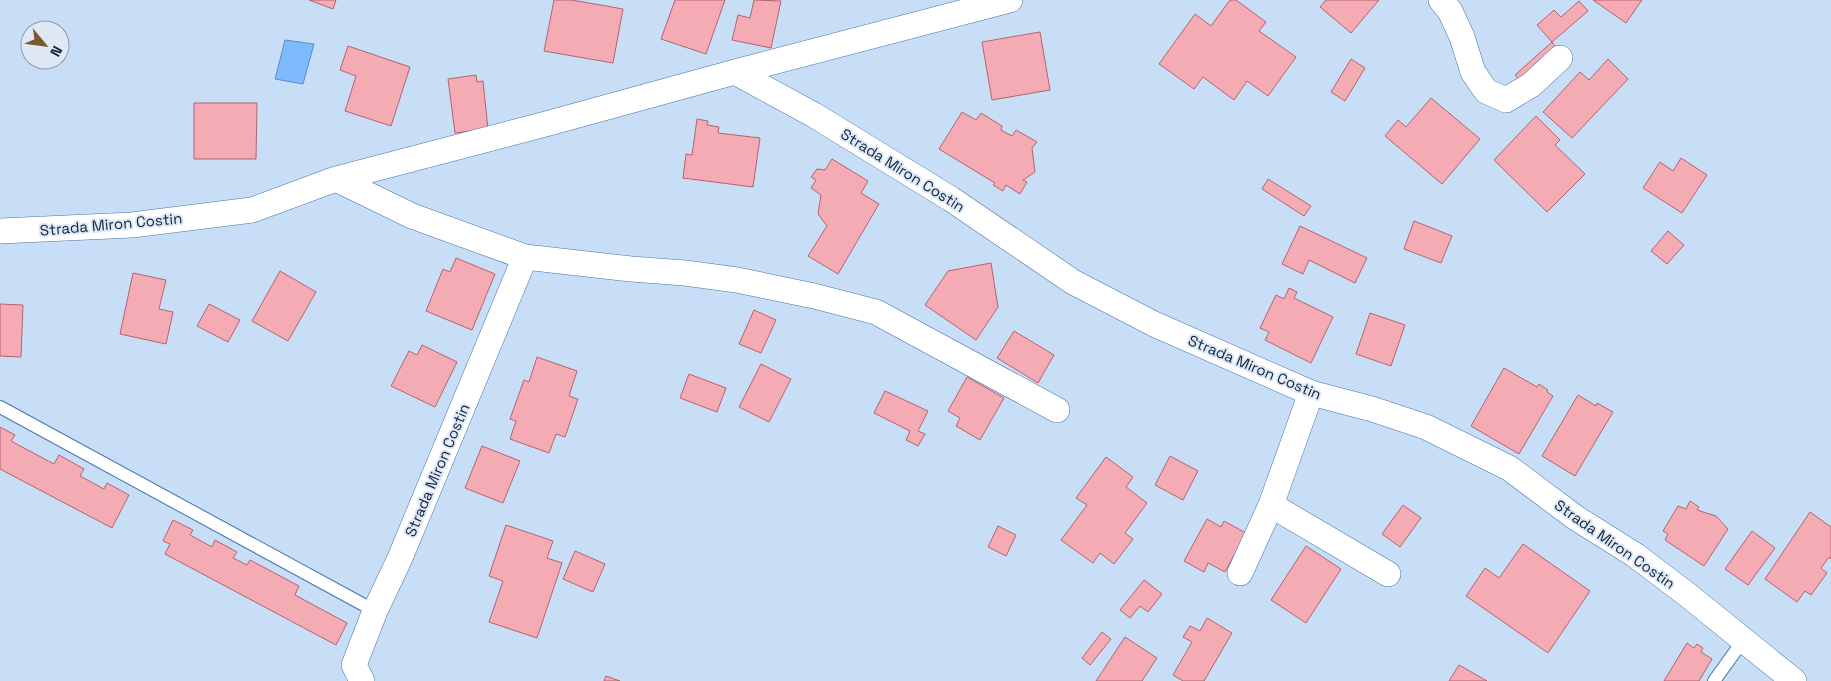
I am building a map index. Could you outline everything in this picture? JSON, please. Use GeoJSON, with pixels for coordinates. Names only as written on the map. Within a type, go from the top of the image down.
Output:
{"type":"FeatureCollection","features":[{"type":"Feature","properties":{"kind":"street","name":"Strada Miron Costin"},"geometry":{"type":"LineString","coordinates":[[0,231],[132,225],[252,210],[336,179],[1010,0]]}},
{"type":"Feature","properties":{"kind":"street"},"geometry":{"type":"LineString","coordinates":[[1441,0],[1450,11],[1462,37],[1473,72],[1486,91],[1506,100],[1531,86],[1560,58]]}},
{"type":"Feature","properties":{"kind":"street","name":"Strada Miron Costin"},"geometry":{"type":"LineString","coordinates":[[735,72],[814,115],[935,189],[1073,282],[1154,324],[1311,393],[1372,409],[1426,427],[1509,468],[1576,518],[1635,555],[1794,681]]}},
{"type":"Feature","properties":{"kind":"street"},"geometry":{"type":"LineString","coordinates":[[336,179],[412,216],[525,257],[737,280],[814,296],[876,312],[1057,410]]}},
{"type":"Feature","properties":{"kind":"street","name":"Strada Miron Costin"},"geometry":{"type":"LineString","coordinates":[[362,681],[354,664],[525,257]]}},
{"type":"Feature","properties":{"kind":"street"},"geometry":{"type":"LineString","coordinates":[[1240,573],[1271,505],[1311,393]]}},
{"type":"Feature","properties":{"kind":"street"},"geometry":{"type":"LineString","coordinates":[[1271,505],[1388,574]]}},
{"type":"Feature","properties":{"kind":"lane"},"geometry":{"type":"LineString","coordinates":[[0,407],[375,611]]}},
{"type":"Feature","properties":{"kind":"lane"},"geometry":{"type":"LineString","coordinates":[[1714,681],[1744,641]]}},
{"type":"Feature","properties":{"kind":"water"},"geometry":{"type":"Polygon","coordinates":[[[285,40],[314,44],[303,84],[275,79],[285,40]]]}},
{"type":"Feature","properties":{"kind":"building"},"geometry":{"type":"Polygon","coordinates":[[[309,0],[336,0],[333,9],[309,0]]]}},
{"type":"Feature","properties":{"kind":"building"},"geometry":{"type":"Polygon","coordinates":[[[554,0],[572,0],[623,9],[613,63],[544,51],[554,0]]]}},
{"type":"Feature","properties":{"kind":"building"},"geometry":{"type":"Polygon","coordinates":[[[675,0],[725,0],[706,54],[661,39],[675,0]]]}},
{"type":"Feature","properties":{"kind":"building"},"geometry":{"type":"Polygon","coordinates":[[[754,0],[781,1],[771,48],[732,40],[738,15],[750,18],[754,0]]]}},
{"type":"Feature","properties":{"kind":"building"},"geometry":{"type":"Polygon","coordinates":[[[1230,0],[1236,0],[1266,22],[1259,31],[1296,57],[1268,96],[1247,81],[1234,100],[1203,77],[1194,89],[1159,64],[1195,14],[1211,26],[1230,0]]]}},
{"type":"Feature","properties":{"kind":"building"},"geometry":{"type":"Polygon","coordinates":[[[1326,0],[1379,0],[1351,33],[1320,7],[1326,0]]]}},
{"type":"Feature","properties":{"kind":"building"},"geometry":{"type":"Polygon","coordinates":[[[1593,0],[1642,0],[1626,23],[1593,0]]]}},
{"type":"Feature","properties":{"kind":"building"},"geometry":{"type":"Polygon","coordinates":[[[1579,1],[1588,11],[1552,42],[1537,25],[1554,10],[1561,17],[1579,1]]]}},
{"type":"Feature","properties":{"kind":"building"},"geometry":{"type":"Polygon","coordinates":[[[1040,32],[1050,90],[992,100],[982,42],[1040,32]]]}},
{"type":"Feature","properties":{"kind":"building"},"geometry":{"type":"Polygon","coordinates":[[[1552,42],[1559,51],[1522,83],[1515,75],[1552,42]]]}},
{"type":"Feature","properties":{"kind":"building"},"geometry":{"type":"Polygon","coordinates":[[[348,46],[410,67],[391,126],[345,111],[356,76],[340,70],[348,46]]]}},
{"type":"Feature","properties":{"kind":"building"},"geometry":{"type":"Polygon","coordinates":[[[1351,59],[1365,68],[1345,101],[1331,92],[1351,59]]]}},
{"type":"Feature","properties":{"kind":"building"},"geometry":{"type":"Polygon","coordinates":[[[1608,59],[1628,79],[1572,138],[1543,112],[1580,72],[1589,80],[1608,59]]]}},
{"type":"Feature","properties":{"kind":"building"},"geometry":{"type":"Polygon","coordinates":[[[476,75],[477,82],[483,81],[488,129],[455,133],[448,79],[476,75]]]}},
{"type":"Feature","properties":{"kind":"building"},"geometry":{"type":"Polygon","coordinates":[[[1431,98],[1480,139],[1442,184],[1385,136],[1398,120],[1406,127],[1431,98]]]}},
{"type":"Feature","properties":{"kind":"building"},"geometry":{"type":"Polygon","coordinates":[[[194,103],[257,103],[256,159],[194,159],[194,103]]]}},
{"type":"Feature","properties":{"kind":"building"},"geometry":{"type":"Polygon","coordinates":[[[962,112],[976,120],[981,113],[1002,126],[1001,130],[1012,136],[1016,130],[1037,142],[1032,148],[1035,172],[1023,180],[1027,182],[1020,194],[1006,185],[1003,191],[993,185],[995,183],[939,149],[962,112]]]}},
{"type":"Feature","properties":{"kind":"building"},"geometry":{"type":"Polygon","coordinates":[[[1536,116],[1560,140],[1555,145],[1585,174],[1547,212],[1494,160],[1536,116]]]}},
{"type":"Feature","properties":{"kind":"building"},"geometry":{"type":"Polygon","coordinates":[[[697,119],[708,121],[707,125],[719,127],[718,133],[760,138],[753,187],[683,178],[686,154],[692,155],[697,119]]]}},
{"type":"Feature","properties":{"kind":"building"},"geometry":{"type":"Polygon","coordinates":[[[1681,158],[1707,175],[1682,213],[1643,188],[1660,162],[1673,171],[1681,158]]]}},
{"type":"Feature","properties":{"kind":"building"},"geometry":{"type":"Polygon","coordinates":[[[832,159],[868,181],[861,193],[879,204],[838,274],[808,256],[827,226],[818,214],[821,195],[811,188],[816,180],[811,177],[817,169],[825,170],[832,159]]]}},
{"type":"Feature","properties":{"kind":"building"},"geometry":{"type":"Polygon","coordinates":[[[1268,179],[1311,206],[1304,216],[1262,189],[1268,179]]]}},
{"type":"Feature","properties":{"kind":"building"},"geometry":{"type":"Polygon","coordinates":[[[1414,221],[1452,236],[1441,263],[1404,249],[1414,221]]]}},
{"type":"Feature","properties":{"kind":"building"},"geometry":{"type":"Polygon","coordinates":[[[1300,226],[1367,258],[1355,283],[1309,260],[1303,274],[1282,264],[1300,226]]]}},
{"type":"Feature","properties":{"kind":"building"},"geometry":{"type":"Polygon","coordinates":[[[1668,231],[1684,245],[1667,264],[1651,251],[1668,231]]]}},
{"type":"Feature","properties":{"kind":"building"},"geometry":{"type":"Polygon","coordinates":[[[456,258],[495,274],[472,330],[426,311],[443,269],[450,272],[456,258]]]}},
{"type":"Feature","properties":{"kind":"building"},"geometry":{"type":"Polygon","coordinates":[[[991,263],[998,307],[976,340],[925,305],[948,271],[991,263]]]}},
{"type":"Feature","properties":{"kind":"building"},"geometry":{"type":"Polygon","coordinates":[[[280,271],[316,292],[288,341],[252,321],[280,271]]]}},
{"type":"Feature","properties":{"kind":"building"},"geometry":{"type":"Polygon","coordinates":[[[133,273],[166,280],[159,309],[173,312],[166,344],[120,334],[133,273]]]}},
{"type":"Feature","properties":{"kind":"building"},"geometry":{"type":"Polygon","coordinates":[[[1289,288],[1297,292],[1294,298],[1333,317],[1311,363],[1265,340],[1269,332],[1260,328],[1276,295],[1284,299],[1289,288]]]}},
{"type":"Feature","properties":{"kind":"building"},"geometry":{"type":"Polygon","coordinates":[[[0,304],[23,305],[21,357],[0,356],[0,304]]]}},
{"type":"Feature","properties":{"kind":"building"},"geometry":{"type":"Polygon","coordinates":[[[209,304],[240,320],[228,342],[197,326],[209,304]]]}},
{"type":"Feature","properties":{"kind":"building"},"geometry":{"type":"Polygon","coordinates":[[[754,310],[776,320],[761,353],[739,344],[754,310]]]}},
{"type":"Feature","properties":{"kind":"building"},"geometry":{"type":"Polygon","coordinates":[[[1370,313],[1405,325],[1391,366],[1356,354],[1370,313]]]}},
{"type":"Feature","properties":{"kind":"building"},"geometry":{"type":"Polygon","coordinates":[[[1014,331],[1054,355],[1038,383],[997,358],[1014,331]]]}},
{"type":"Feature","properties":{"kind":"building"},"geometry":{"type":"Polygon","coordinates":[[[422,345],[457,362],[435,407],[391,386],[409,351],[417,355],[422,345]]]}},
{"type":"Feature","properties":{"kind":"building"},"geometry":{"type":"Polygon","coordinates":[[[537,357],[577,371],[569,396],[578,399],[565,437],[556,434],[549,453],[510,439],[516,421],[510,419],[524,380],[529,382],[537,357]]]}},
{"type":"Feature","properties":{"kind":"building"},"geometry":{"type":"Polygon","coordinates":[[[761,364],[791,379],[769,422],[739,407],[761,364]]]}},
{"type":"Feature","properties":{"kind":"building"},"geometry":{"type":"Polygon","coordinates":[[[1504,368],[1537,387],[1539,384],[1553,396],[1519,454],[1471,426],[1504,368]]]}},
{"type":"Feature","properties":{"kind":"building"},"geometry":{"type":"Polygon","coordinates":[[[689,374],[726,388],[717,412],[680,398],[689,374]]]}},
{"type":"Feature","properties":{"kind":"building"},"geometry":{"type":"Polygon","coordinates":[[[967,377],[1004,398],[980,440],[956,426],[960,418],[948,411],[967,377]]]}},
{"type":"Feature","properties":{"kind":"building"},"geometry":{"type":"Polygon","coordinates":[[[885,391],[928,411],[918,431],[925,434],[918,446],[906,440],[910,431],[874,413],[885,391]]]}},
{"type":"Feature","properties":{"kind":"building"},"geometry":{"type":"Polygon","coordinates":[[[1578,395],[1596,406],[1597,403],[1613,412],[1575,476],[1542,456],[1578,395]]]}},
{"type":"Feature","properties":{"kind":"building"},"geometry":{"type":"Polygon","coordinates":[[[0,427],[15,435],[11,441],[54,464],[59,455],[84,469],[80,476],[104,489],[107,483],[129,495],[112,528],[0,469],[0,427]]]}},
{"type":"Feature","properties":{"kind":"building"},"geometry":{"type":"Polygon","coordinates":[[[482,446],[520,461],[503,503],[465,488],[482,446]]]}},
{"type":"Feature","properties":{"kind":"building"},"geometry":{"type":"Polygon","coordinates":[[[1170,456],[1198,471],[1183,500],[1155,485],[1170,456]]]}},
{"type":"Feature","properties":{"kind":"building"},"geometry":{"type":"Polygon","coordinates":[[[1106,457],[1133,477],[1126,487],[1147,503],[1125,533],[1133,539],[1114,564],[1100,553],[1093,563],[1061,540],[1087,505],[1076,498],[1106,457]]]}},
{"type":"Feature","properties":{"kind":"building"},"geometry":{"type":"Polygon","coordinates":[[[1690,501],[1699,507],[1697,510],[1716,516],[1728,529],[1704,566],[1665,540],[1668,534],[1663,531],[1678,506],[1686,509],[1690,501]]]}},
{"type":"Feature","properties":{"kind":"building"},"geometry":{"type":"Polygon","coordinates":[[[1403,505],[1421,518],[1400,547],[1382,534],[1403,505]]]}},
{"type":"Feature","properties":{"kind":"building"},"geometry":{"type":"Polygon","coordinates":[[[1810,512],[1831,527],[1831,559],[1829,557],[1821,568],[1827,573],[1811,595],[1805,591],[1797,602],[1765,579],[1810,512]]]}},
{"type":"Feature","properties":{"kind":"building"},"geometry":{"type":"Polygon","coordinates":[[[1207,519],[1221,527],[1224,521],[1246,533],[1225,572],[1208,563],[1204,572],[1184,561],[1207,519]]]}},
{"type":"Feature","properties":{"kind":"building"},"geometry":{"type":"Polygon","coordinates":[[[173,520],[193,530],[190,535],[212,547],[215,540],[237,552],[233,558],[247,565],[250,560],[299,586],[295,595],[347,623],[336,645],[165,554],[170,544],[163,541],[173,520]]]}},
{"type":"Feature","properties":{"kind":"building"},"geometry":{"type":"Polygon","coordinates":[[[506,525],[553,541],[547,558],[562,563],[537,638],[489,622],[503,581],[489,576],[506,525]]]}},
{"type":"Feature","properties":{"kind":"building"},"geometry":{"type":"Polygon","coordinates":[[[998,526],[1016,535],[1006,556],[988,547],[998,526]]]}},
{"type":"Feature","properties":{"kind":"building"},"geometry":{"type":"Polygon","coordinates":[[[1752,531],[1775,548],[1748,585],[1725,569],[1752,531]]]}},
{"type":"Feature","properties":{"kind":"building"},"geometry":{"type":"Polygon","coordinates":[[[1523,544],[1590,591],[1548,653],[1466,596],[1485,568],[1499,578],[1523,544]]]}},
{"type":"Feature","properties":{"kind":"building"},"geometry":{"type":"Polygon","coordinates":[[[1306,546],[1341,569],[1306,623],[1271,600],[1306,546]]]}},
{"type":"Feature","properties":{"kind":"building"},"geometry":{"type":"Polygon","coordinates":[[[575,551],[605,564],[593,592],[563,579],[575,551]]]}},
{"type":"Feature","properties":{"kind":"building"},"geometry":{"type":"Polygon","coordinates":[[[1144,580],[1162,594],[1148,612],[1140,606],[1130,618],[1120,610],[1144,580]]]}},
{"type":"Feature","properties":{"kind":"building"},"geometry":{"type":"Polygon","coordinates":[[[1207,618],[1232,633],[1204,681],[1183,681],[1173,675],[1192,642],[1183,637],[1190,626],[1200,631],[1207,618]]]}},
{"type":"Feature","properties":{"kind":"building"},"geometry":{"type":"Polygon","coordinates":[[[1102,632],[1111,639],[1090,665],[1082,658],[1102,632]]]}},
{"type":"Feature","properties":{"kind":"building"},"geometry":{"type":"Polygon","coordinates":[[[1125,637],[1157,658],[1142,681],[1096,681],[1125,637]]]}},
{"type":"Feature","properties":{"kind":"building"},"geometry":{"type":"Polygon","coordinates":[[[1687,643],[1694,648],[1697,644],[1703,648],[1701,652],[1712,659],[1699,681],[1664,681],[1687,643]]]}},
{"type":"Feature","properties":{"kind":"building"},"geometry":{"type":"Polygon","coordinates":[[[1459,665],[1487,681],[1449,681],[1459,665]]]}},
{"type":"Feature","properties":{"kind":"building"},"geometry":{"type":"Polygon","coordinates":[[[606,676],[620,681],[604,681],[606,676]]]}}]}
